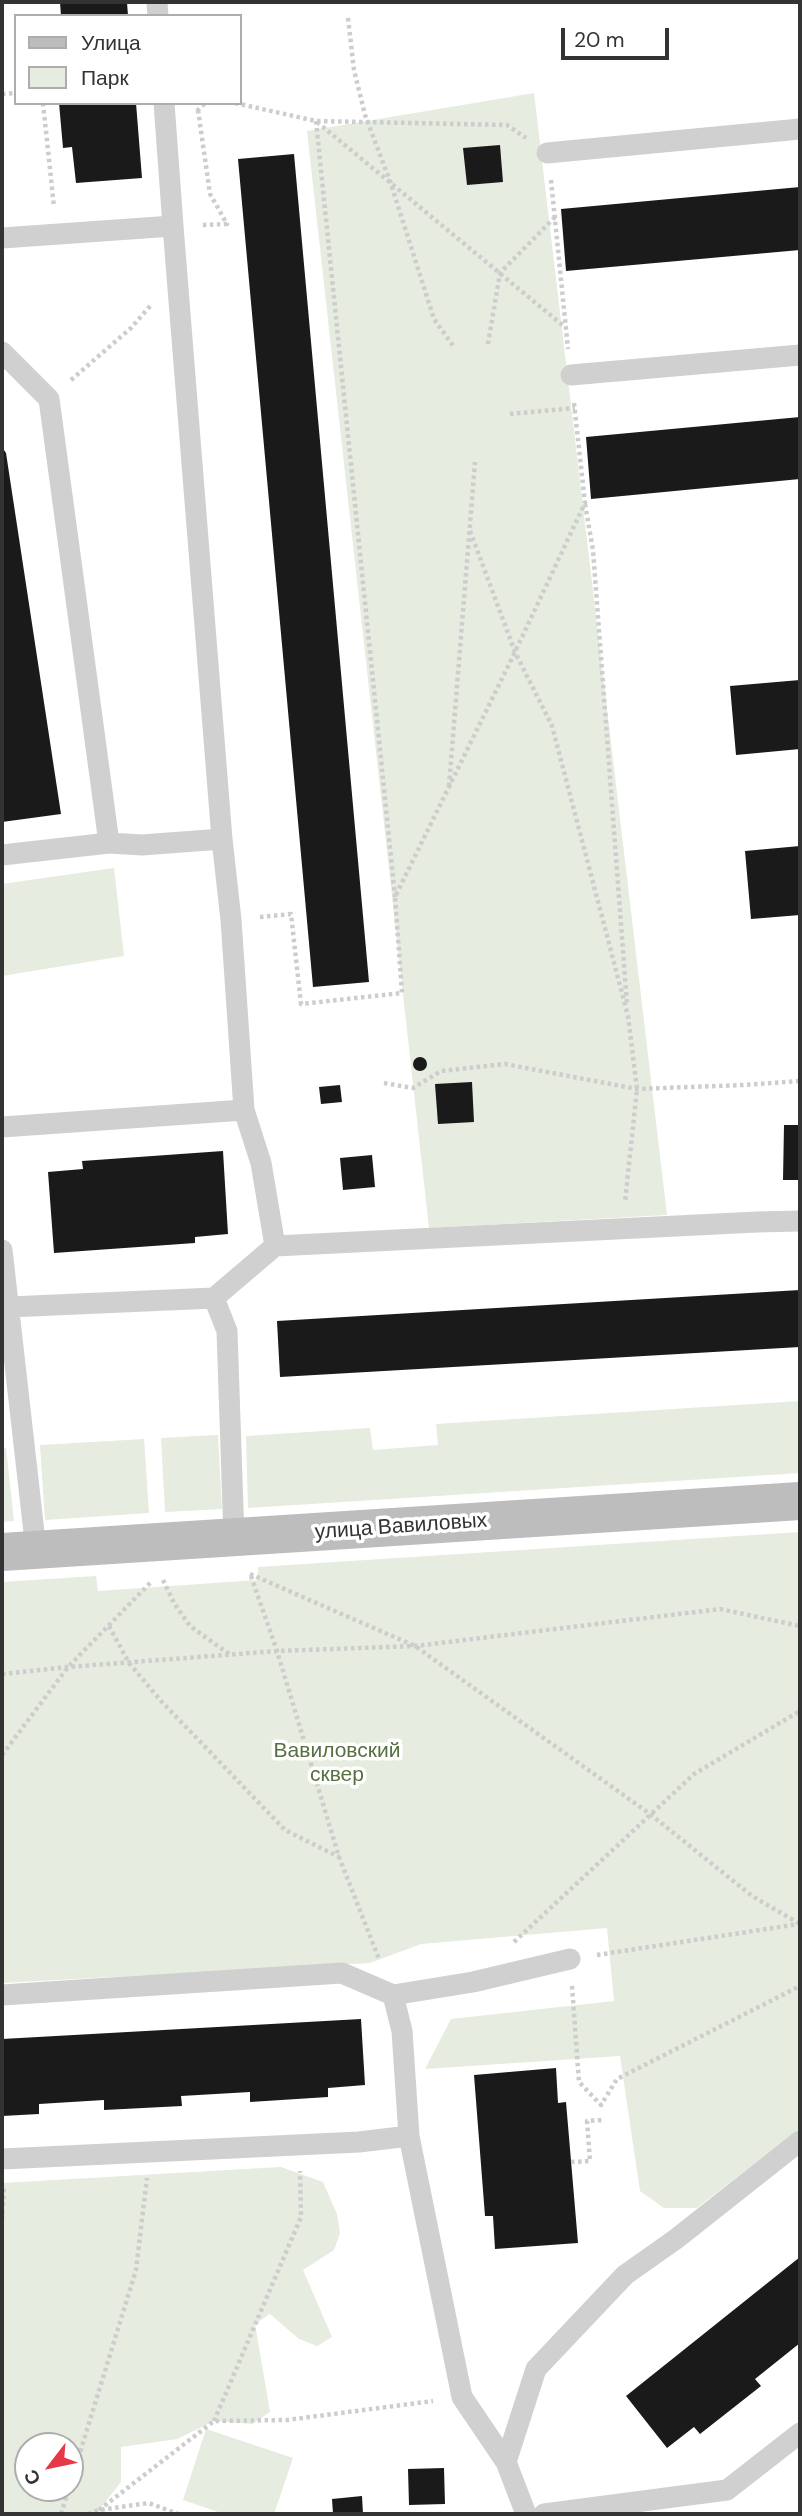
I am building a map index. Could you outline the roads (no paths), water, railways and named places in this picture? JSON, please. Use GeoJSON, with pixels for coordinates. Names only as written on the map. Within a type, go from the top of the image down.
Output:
{"type":"FeatureCollection","features":[{"type":"Feature","properties":{"kind":"street","name":"улица Вавиловых"},"geometry":{"type":"LineString","coordinates":[[19,1551],[800,1502]]}},
{"type":"Feature","properties":{"kind":"lane"},"geometry":{"type":"LineString","coordinates":[[164,105],[244,1110],[261,1163],[275,1246]]}},
{"type":"Feature","properties":{"kind":"lane"},"geometry":{"type":"LineString","coordinates":[[547,153],[800,129]]}},
{"type":"Feature","properties":{"kind":"lane"},"geometry":{"type":"LineString","coordinates":[[2,238],[173,226]]}},
{"type":"Feature","properties":{"kind":"lane"},"geometry":{"type":"LineString","coordinates":[[2,352],[49,399],[109,843]]}},
{"type":"Feature","properties":{"kind":"lane"},"geometry":{"type":"LineString","coordinates":[[571,375],[800,355]]}},
{"type":"Feature","properties":{"kind":"lane"},"geometry":{"type":"LineString","coordinates":[[2,855],[109,843],[142,845],[222,839]]}},
{"type":"Feature","properties":{"kind":"lane"},"geometry":{"type":"LineString","coordinates":[[2,1127],[244,1110]]}},
{"type":"Feature","properties":{"kind":"lane"},"geometry":{"type":"LineString","coordinates":[[9,1307],[214,1297],[275,1246],[800,1221]]}},
{"type":"Feature","properties":{"kind":"lane"},"geometry":{"type":"LineString","coordinates":[[2,1250],[9,1307],[19,1551]]}},
{"type":"Feature","properties":{"kind":"lane"},"geometry":{"type":"LineString","coordinates":[[214,1297],[227,1331],[234,1538]]}},
{"type":"Feature","properties":{"kind":"lane"},"geometry":{"type":"LineString","coordinates":[[2,1995],[342,1973],[393,1996],[473,1982],[570,1959]]}},
{"type":"Feature","properties":{"kind":"lane"},"geometry":{"type":"LineString","coordinates":[[393,1996],[402,2031],[410,2136],[461,2397],[506,2462],[526,2514]]}},
{"type":"Feature","properties":{"kind":"lane"},"geometry":{"type":"LineString","coordinates":[[3,2169],[150,2153],[299,2146],[410,2136]]}},
{"type":"Feature","properties":{"kind":"lane"},"geometry":{"type":"LineString","coordinates":[[506,2462],[536,2369],[625,2274],[676,2239],[800,2141]]}},
{"type":"Feature","properties":{"kind":"lane"},"geometry":{"type":"LineString","coordinates":[[544,2514],[727,2490],[800,2433]]}},
{"type":"Feature","properties":{"kind":"park label","name":"Вавиловский сквер"},"geometry":{"type":"Point","coordinates":[337,1763]}}]}
